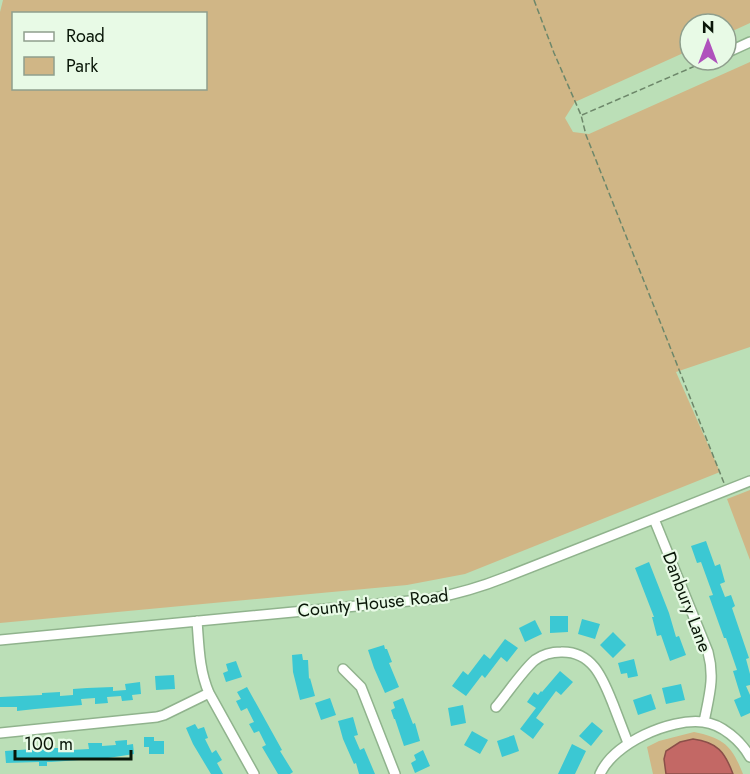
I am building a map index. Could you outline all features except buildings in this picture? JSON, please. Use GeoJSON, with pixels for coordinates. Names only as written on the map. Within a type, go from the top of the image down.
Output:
{"type":"FeatureCollection","features":[{"type":"Feature","properties":{"kind":"street","name":"County House Road"},"geometry":{"type":"LineString","coordinates":[[0,640],[454,595],[506,577],[750,481]]}},
{"type":"Feature","properties":{"kind":"street","name":"Danbury Lane"},"geometry":{"type":"LineString","coordinates":[[654,519],[712,666],[704,722]]}},
{"type":"Feature","properties":{"kind":"street"},"geometry":{"type":"LineString","coordinates":[[197,621],[202,674],[209,693],[254,774]]}},
{"type":"Feature","properties":{"kind":"street"},"geometry":{"type":"LineString","coordinates":[[496,707],[528,667],[539,658],[554,653],[574,653],[590,662],[600,674],[628,743]]}},
{"type":"Feature","properties":{"kind":"street"},"geometry":{"type":"LineString","coordinates":[[343,669],[361,687],[395,774]]}},
{"type":"Feature","properties":{"kind":"street"},"geometry":{"type":"LineString","coordinates":[[0,732],[156,717],[209,693]]}},
{"type":"Feature","properties":{"kind":"street"},"geometry":{"type":"LineString","coordinates":[[600,774],[614,754],[628,743],[686,722],[704,722],[721,728],[736,739],[750,757]]}},
{"type":"Feature","properties":{"kind":"path"},"geometry":{"type":"LineString","coordinates":[[534,0],[727,490]]}},
{"type":"Feature","properties":{"kind":"path"},"geometry":{"type":"LineString","coordinates":[[581,116],[682,72]]}},
{"type":"Feature","properties":{"kind":"green space"},"geometry":{"type":"Polygon","coordinates":[[[3,0],[750,0],[750,23],[738,28],[738,12],[678,12],[678,55],[575,102],[565,118],[573,132],[589,134],[728,72],[738,72],[738,67],[750,62],[750,347],[676,372],[720,472],[465,574],[407,585],[0,623],[0,12],[3,0]]]}},
{"type":"Feature","properties":{"kind":"green space"},"geometry":{"type":"Polygon","coordinates":[[[750,490],[750,560],[727,499],[750,490]]]}},
{"type":"Feature","properties":{"kind":"green space"},"geometry":{"type":"Polygon","coordinates":[[[694,732],[713,737],[726,745],[735,756],[743,774],[653,774],[647,747],[659,741],[694,732]]]}},
{"type":"Feature","properties":{"kind":"shaded area"},"geometry":{"type":"Polygon","coordinates":[[[701,740],[719,749],[733,774],[666,774],[664,759],[666,751],[680,742],[701,740]]]}}]}
